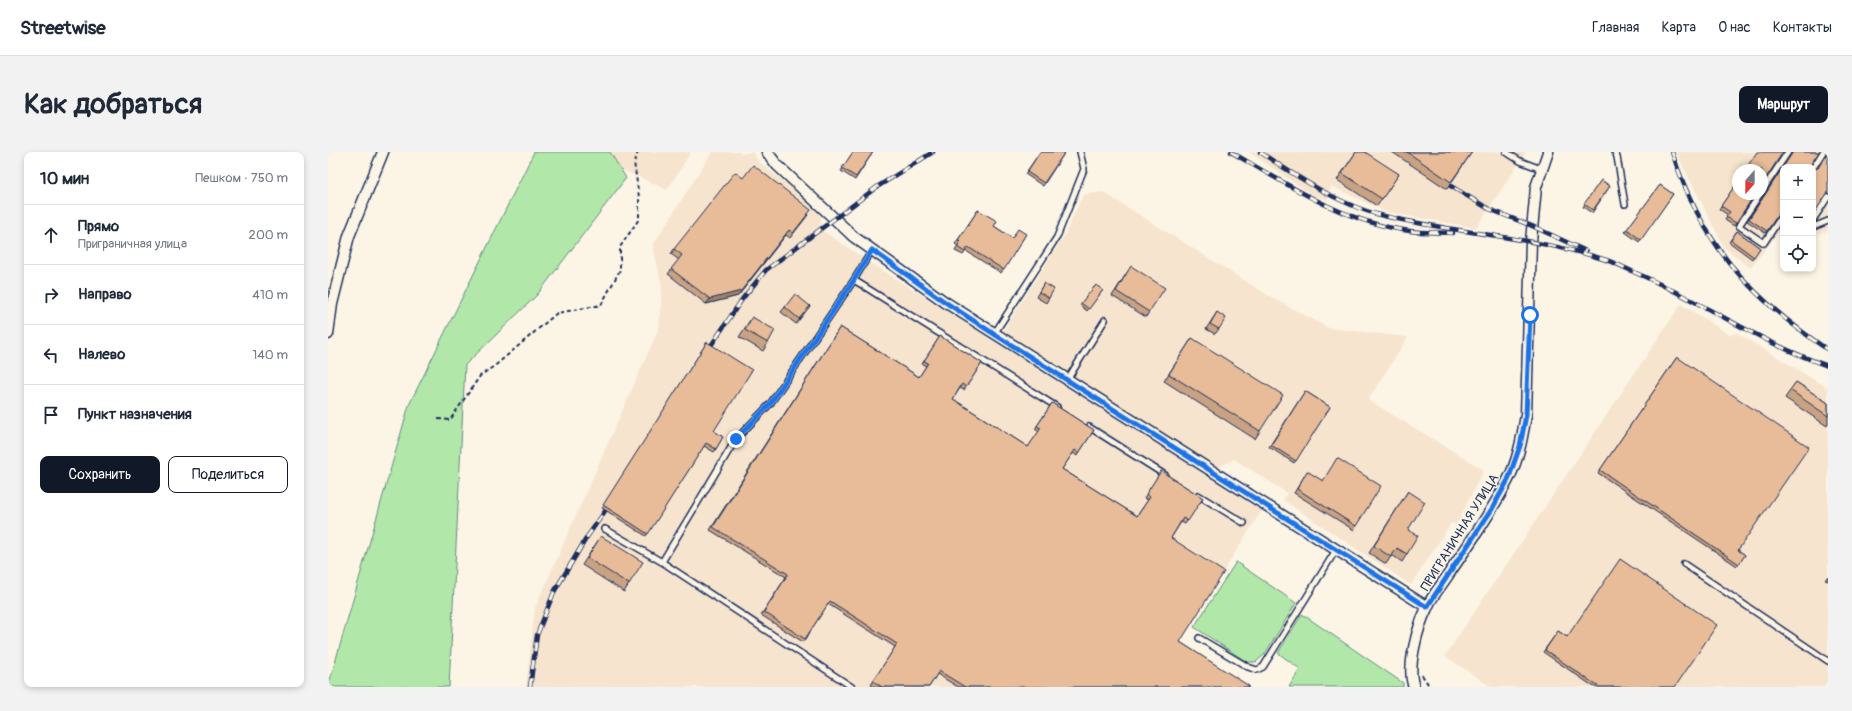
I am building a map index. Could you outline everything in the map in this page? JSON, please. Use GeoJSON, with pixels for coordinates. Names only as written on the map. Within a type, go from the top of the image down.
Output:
{"type":"FeatureCollection","features":[{"type":"Feature","properties":{"kind":"street"},"geometry":{"type":"LineString","coordinates":[[328,334],[332,304],[349,236],[383,152]]}},
{"type":"Feature","properties":{"kind":"street"},"geometry":{"type":"LineString","coordinates":[[767,152],[777,165],[834,220],[872,250],[945,302],[1427,607]]}},
{"type":"Feature","properties":{"kind":"street","name":"ПРИГРАНИЧНАЯ УЛИЦА"},"geometry":{"type":"LineString","coordinates":[[1414,687],[1411,679],[1418,631],[1427,607],[1492,509],[1508,480],[1520,446],[1526,415],[1531,241],[1536,187],[1548,152]]}},
{"type":"Feature","properties":{"kind":"lane"},"geometry":{"type":"LineString","coordinates":[[994,334],[1057,238],[1084,169],[1080,152]]}},
{"type":"Feature","properties":{"kind":"lane"},"geometry":{"type":"LineString","coordinates":[[1506,152],[1520,161],[1541,169]]}},
{"type":"Feature","properties":{"kind":"lane"},"geometry":{"type":"LineString","coordinates":[[1615,152],[1625,204]]}},
{"type":"Feature","properties":{"kind":"lane"},"geometry":{"type":"LineString","coordinates":[[1768,182],[1788,152]]}},
{"type":"Feature","properties":{"kind":"lane"},"geometry":{"type":"LineString","coordinates":[[1816,164],[1823,152]]}},
{"type":"Feature","properties":{"kind":"lane"},"geometry":{"type":"LineString","coordinates":[[1816,215],[1828,197]]}},
{"type":"Feature","properties":{"kind":"lane"},"geometry":{"type":"LineString","coordinates":[[1756,200],[1739,226],[1764,243],[1780,219]]}},
{"type":"Feature","properties":{"kind":"lane"},"geometry":{"type":"LineString","coordinates":[[1816,226],[1828,220]]}},
{"type":"Feature","properties":{"kind":"lane"},"geometry":{"type":"LineString","coordinates":[[662,562],[736,439],[770,404],[854,280],[872,250]]}},
{"type":"Feature","properties":{"kind":"lane"},"geometry":{"type":"LineString","coordinates":[[854,280],[1062,410]]}},
{"type":"Feature","properties":{"kind":"lane"},"geometry":{"type":"LineString","coordinates":[[1067,380],[1105,320]]}},
{"type":"Feature","properties":{"kind":"lane"},"geometry":{"type":"LineString","coordinates":[[1082,423],[1170,477]]}},
{"type":"Feature","properties":{"kind":"lane"},"geometry":{"type":"LineString","coordinates":[[1190,490],[1244,523]]}},
{"type":"Feature","properties":{"kind":"lane"},"geometry":{"type":"LineString","coordinates":[[604,529],[662,562],[852,687]]}},
{"type":"Feature","properties":{"kind":"lane"},"geometry":{"type":"LineString","coordinates":[[1199,638],[1248,667],[1257,670],[1263,667],[1336,550]]}},
{"type":"Feature","properties":{"kind":"lane"},"geometry":{"type":"LineString","coordinates":[[1684,564],[1828,661]]}},
{"type":"Feature","properties":{"kind":"path"},"geometry":{"type":"LineString","coordinates":[[438,420],[450,420],[480,376],[497,364],[557,313],[601,306],[620,270],[620,247],[639,219],[639,196],[634,162],[638,152]]}},
{"type":"Feature","properties":{"kind":"shaded area"},"geometry":{"type":"Polygon","coordinates":[[[577,152],[691,152],[667,190],[637,176],[577,152]]]}},
{"type":"Feature","properties":{"kind":"shaded area"},"geometry":{"type":"Polygon","coordinates":[[[712,152],[739,152],[741,154],[752,152],[759,162],[816,206],[821,218],[820,229],[877,267],[1262,510],[1174,650],[1166,687],[526,687],[535,608],[659,328],[662,287],[653,245],[712,152]]]}},
{"type":"Feature","properties":{"kind":"shaded area"},"geometry":{"type":"Polygon","coordinates":[[[1249,152],[1526,152],[1476,228],[1386,212],[1331,186],[1327,200],[1311,194],[1249,152]]]}},
{"type":"Feature","properties":{"kind":"shaded area"},"geometry":{"type":"Polygon","coordinates":[[[1676,152],[1828,152],[1828,231],[1816,234],[1816,164],[1780,164],[1780,232],[1750,268],[1724,247],[1676,152]]]}},
{"type":"Feature","properties":{"kind":"shaded area"},"geometry":{"type":"Polygon","coordinates":[[[1103,192],[1274,299],[1329,328],[1408,337],[1368,400],[1484,470],[1456,525],[1451,523],[1411,585],[1283,500],[1287,493],[1234,459],[1218,468],[1003,331],[1064,236],[1083,195],[1103,192]]]}},
{"type":"Feature","properties":{"kind":"shaded area"},"geometry":{"type":"Polygon","coordinates":[[[1681,304],[1730,335],[1737,333],[1828,388],[1828,687],[1491,687],[1445,656],[1681,304]]]}},
{"type":"Feature","properties":{"kind":"green space"},"geometry":{"type":"Polygon","coordinates":[[[534,152],[610,152],[626,178],[537,295],[465,365],[449,687],[328,687],[409,405],[534,152]]]}},
{"type":"Feature","properties":{"kind":"green space"},"geometry":{"type":"Polygon","coordinates":[[[1236,562],[1296,603],[1265,654],[1256,662],[1247,662],[1194,627],[1236,562]]]}},
{"type":"Feature","properties":{"kind":"green space"},"geometry":{"type":"Polygon","coordinates":[[[1302,614],[1403,683],[1403,687],[1289,687],[1300,669],[1278,653],[1302,614]]]}},
{"type":"Feature","properties":{"kind":"building"},"geometry":{"type":"Polygon","coordinates":[[[853,152],[873,152],[856,177],[842,168],[853,152]]]}},
{"type":"Feature","properties":{"kind":"building"},"geometry":{"type":"Polygon","coordinates":[[[1040,152],[1065,152],[1044,183],[1027,172],[1040,152]]]}},
{"type":"Feature","properties":{"kind":"building"},"geometry":{"type":"Polygon","coordinates":[[[1356,152],[1365,152],[1399,174],[1382,199],[1342,173],[1356,152]]]}},
{"type":"Feature","properties":{"kind":"building"},"geometry":{"type":"Polygon","coordinates":[[[1407,152],[1472,152],[1451,182],[1407,152]]]}},
{"type":"Feature","properties":{"kind":"building"},"geometry":{"type":"Polygon","coordinates":[[[1757,152],[1783,152],[1768,175],[1768,164],[1749,164],[1757,152]]]}},
{"type":"Feature","properties":{"kind":"building"},"geometry":{"type":"Polygon","coordinates":[[[1793,152],[1819,152],[1811,164],[1785,164],[1793,152]]]}},
{"type":"Feature","properties":{"kind":"building"},"geometry":{"type":"Polygon","coordinates":[[[1828,152],[1828,192],[1816,210],[1816,168],[1818,168],[1828,152]]]}},
{"type":"Feature","properties":{"kind":"building"},"geometry":{"type":"Polygon","coordinates":[[[753,165],[811,210],[793,233],[789,230],[741,291],[710,299],[671,269],[682,255],[674,249],[735,172],[743,178],[753,165]]]}},
{"type":"Feature","properties":{"kind":"building"},"geometry":{"type":"Polygon","coordinates":[[[1780,172],[1780,212],[1767,231],[1749,219],[1761,200],[1768,200],[1768,190],[1780,172]]]}},
{"type":"Feature","properties":{"kind":"building"},"geometry":{"type":"Polygon","coordinates":[[[1601,180],[1610,186],[1593,210],[1584,204],[1601,180]]]}},
{"type":"Feature","properties":{"kind":"building"},"geometry":{"type":"Polygon","coordinates":[[[1660,185],[1673,194],[1641,240],[1627,229],[1660,185]]]}},
{"type":"Feature","properties":{"kind":"building"},"geometry":{"type":"Polygon","coordinates":[[[1732,190],[1732,200],[1751,200],[1736,223],[1726,217],[1730,212],[1721,206],[1732,190]]]}},
{"type":"Feature","properties":{"kind":"building"},"geometry":{"type":"Polygon","coordinates":[[[978,210],[997,221],[994,226],[1012,238],[1018,229],[1026,234],[1004,270],[968,247],[965,252],[957,247],[960,242],[958,240],[978,210]]]}},
{"type":"Feature","properties":{"kind":"building"},"geometry":{"type":"Polygon","coordinates":[[[1737,231],[1760,248],[1754,257],[1731,240],[1737,231]]]}},
{"type":"Feature","properties":{"kind":"building"},"geometry":{"type":"Polygon","coordinates":[[[1131,266],[1165,288],[1149,312],[1116,291],[1131,266]]]}},
{"type":"Feature","properties":{"kind":"building"},"geometry":{"type":"Polygon","coordinates":[[[1044,283],[1054,289],[1049,298],[1039,292],[1044,283]]]}},
{"type":"Feature","properties":{"kind":"building"},"geometry":{"type":"Polygon","coordinates":[[[1096,285],[1103,290],[1089,309],[1081,303],[1096,285]]]}},
{"type":"Feature","properties":{"kind":"building"},"geometry":{"type":"Polygon","coordinates":[[[795,294],[810,306],[799,319],[785,307],[795,294]]]}},
{"type":"Feature","properties":{"kind":"building"},"geometry":{"type":"Polygon","coordinates":[[[1217,312],[1226,318],[1219,329],[1210,324],[1217,312]]]}},
{"type":"Feature","properties":{"kind":"building"},"geometry":{"type":"Polygon","coordinates":[[[752,317],[775,330],[768,343],[745,330],[752,317]]]}},
{"type":"Feature","properties":{"kind":"building"},"geometry":{"type":"Polygon","coordinates":[[[840,327],[919,377],[928,363],[924,361],[940,336],[982,363],[966,387],[962,384],[953,399],[1028,447],[1041,428],[1037,426],[1052,403],[1094,430],[1079,453],[1075,450],[1062,469],[1137,516],[1150,497],[1146,494],[1161,471],[1203,498],[1188,521],[1183,518],[1171,538],[1224,572],[1180,642],[1249,687],[965,687],[939,671],[929,687],[882,687],[873,681],[897,644],[830,601],[805,639],[764,612],[788,574],[713,527],[840,327]]]}},
{"type":"Feature","properties":{"kind":"building"},"geometry":{"type":"Polygon","coordinates":[[[1192,338],[1283,395],[1260,431],[1169,374],[1192,338]]]}},
{"type":"Feature","properties":{"kind":"building"},"geometry":{"type":"Polygon","coordinates":[[[707,342],[752,370],[714,431],[723,437],[716,449],[706,443],[648,534],[603,505],[707,342]]]}},
{"type":"Feature","properties":{"kind":"building"},"geometry":{"type":"Polygon","coordinates":[[[1677,357],[1809,447],[1738,550],[1745,555],[1739,564],[1600,470],[1677,357]]]}},
{"type":"Feature","properties":{"kind":"building"},"geometry":{"type":"Polygon","coordinates":[[[1796,382],[1828,403],[1828,416],[1790,390],[1796,382]]]}},
{"type":"Feature","properties":{"kind":"building"},"geometry":{"type":"Polygon","coordinates":[[[1305,391],[1330,407],[1296,461],[1271,445],[1305,391]]]}},
{"type":"Feature","properties":{"kind":"building"},"geometry":{"type":"Polygon","coordinates":[[[1337,458],[1381,486],[1356,526],[1297,489],[1307,471],[1323,481],[1337,458]]]}},
{"type":"Feature","properties":{"kind":"building"},"geometry":{"type":"Polygon","coordinates":[[[1408,491],[1425,502],[1408,530],[1418,536],[1407,554],[1397,548],[1391,557],[1374,546],[1408,491]]]}},
{"type":"Feature","properties":{"kind":"building"},"geometry":{"type":"Polygon","coordinates":[[[601,536],[643,562],[629,584],[587,558],[601,536]]]}},
{"type":"Feature","properties":{"kind":"building"},"geometry":{"type":"Polygon","coordinates":[[[1620,559],[1717,625],[1675,687],[1599,687],[1545,650],[1558,631],[1567,637],[1620,559]]]}},
{"type":"Feature","properties":{"kind":"railway"},"geometry":{"type":"LineString","coordinates":[[706,353],[743,298],[766,270],[877,187],[933,152]]}},
{"type":"Feature","properties":{"kind":"railway"},"geometry":{"type":"LineString","coordinates":[[1231,152],[1295,189],[1339,211],[1362,220],[1410,231],[1453,233]]}},
{"type":"Feature","properties":{"kind":"railway"},"geometry":{"type":"LineString","coordinates":[[1260,152],[1333,197],[1380,215],[1548,245],[1608,261],[1666,287],[1780,347],[1828,366]]}},
{"type":"Feature","properties":{"kind":"railway"},"geometry":{"type":"LineString","coordinates":[[1672,152],[1684,185],[1698,214],[1713,241],[1731,265],[1751,288],[1774,309],[1828,350]]}},
{"type":"Feature","properties":{"kind":"railway"},"geometry":{"type":"LineString","coordinates":[[1439,179],[1489,209],[1532,226],[1586,251]]}},
{"type":"Feature","properties":{"kind":"railway"},"geometry":{"type":"LineString","coordinates":[[530,687],[537,635],[554,592],[587,537],[612,501]]}},
{"type":"Feature","properties":{"kind":"route"},"geometry":{"type":"LineString","coordinates":[[736,439],[770,404],[854,280],[872,250],[945,302],[994,334],[1427,607],[1492,509],[1508,480],[1520,446],[1526,415],[1530,315]]}}]}
